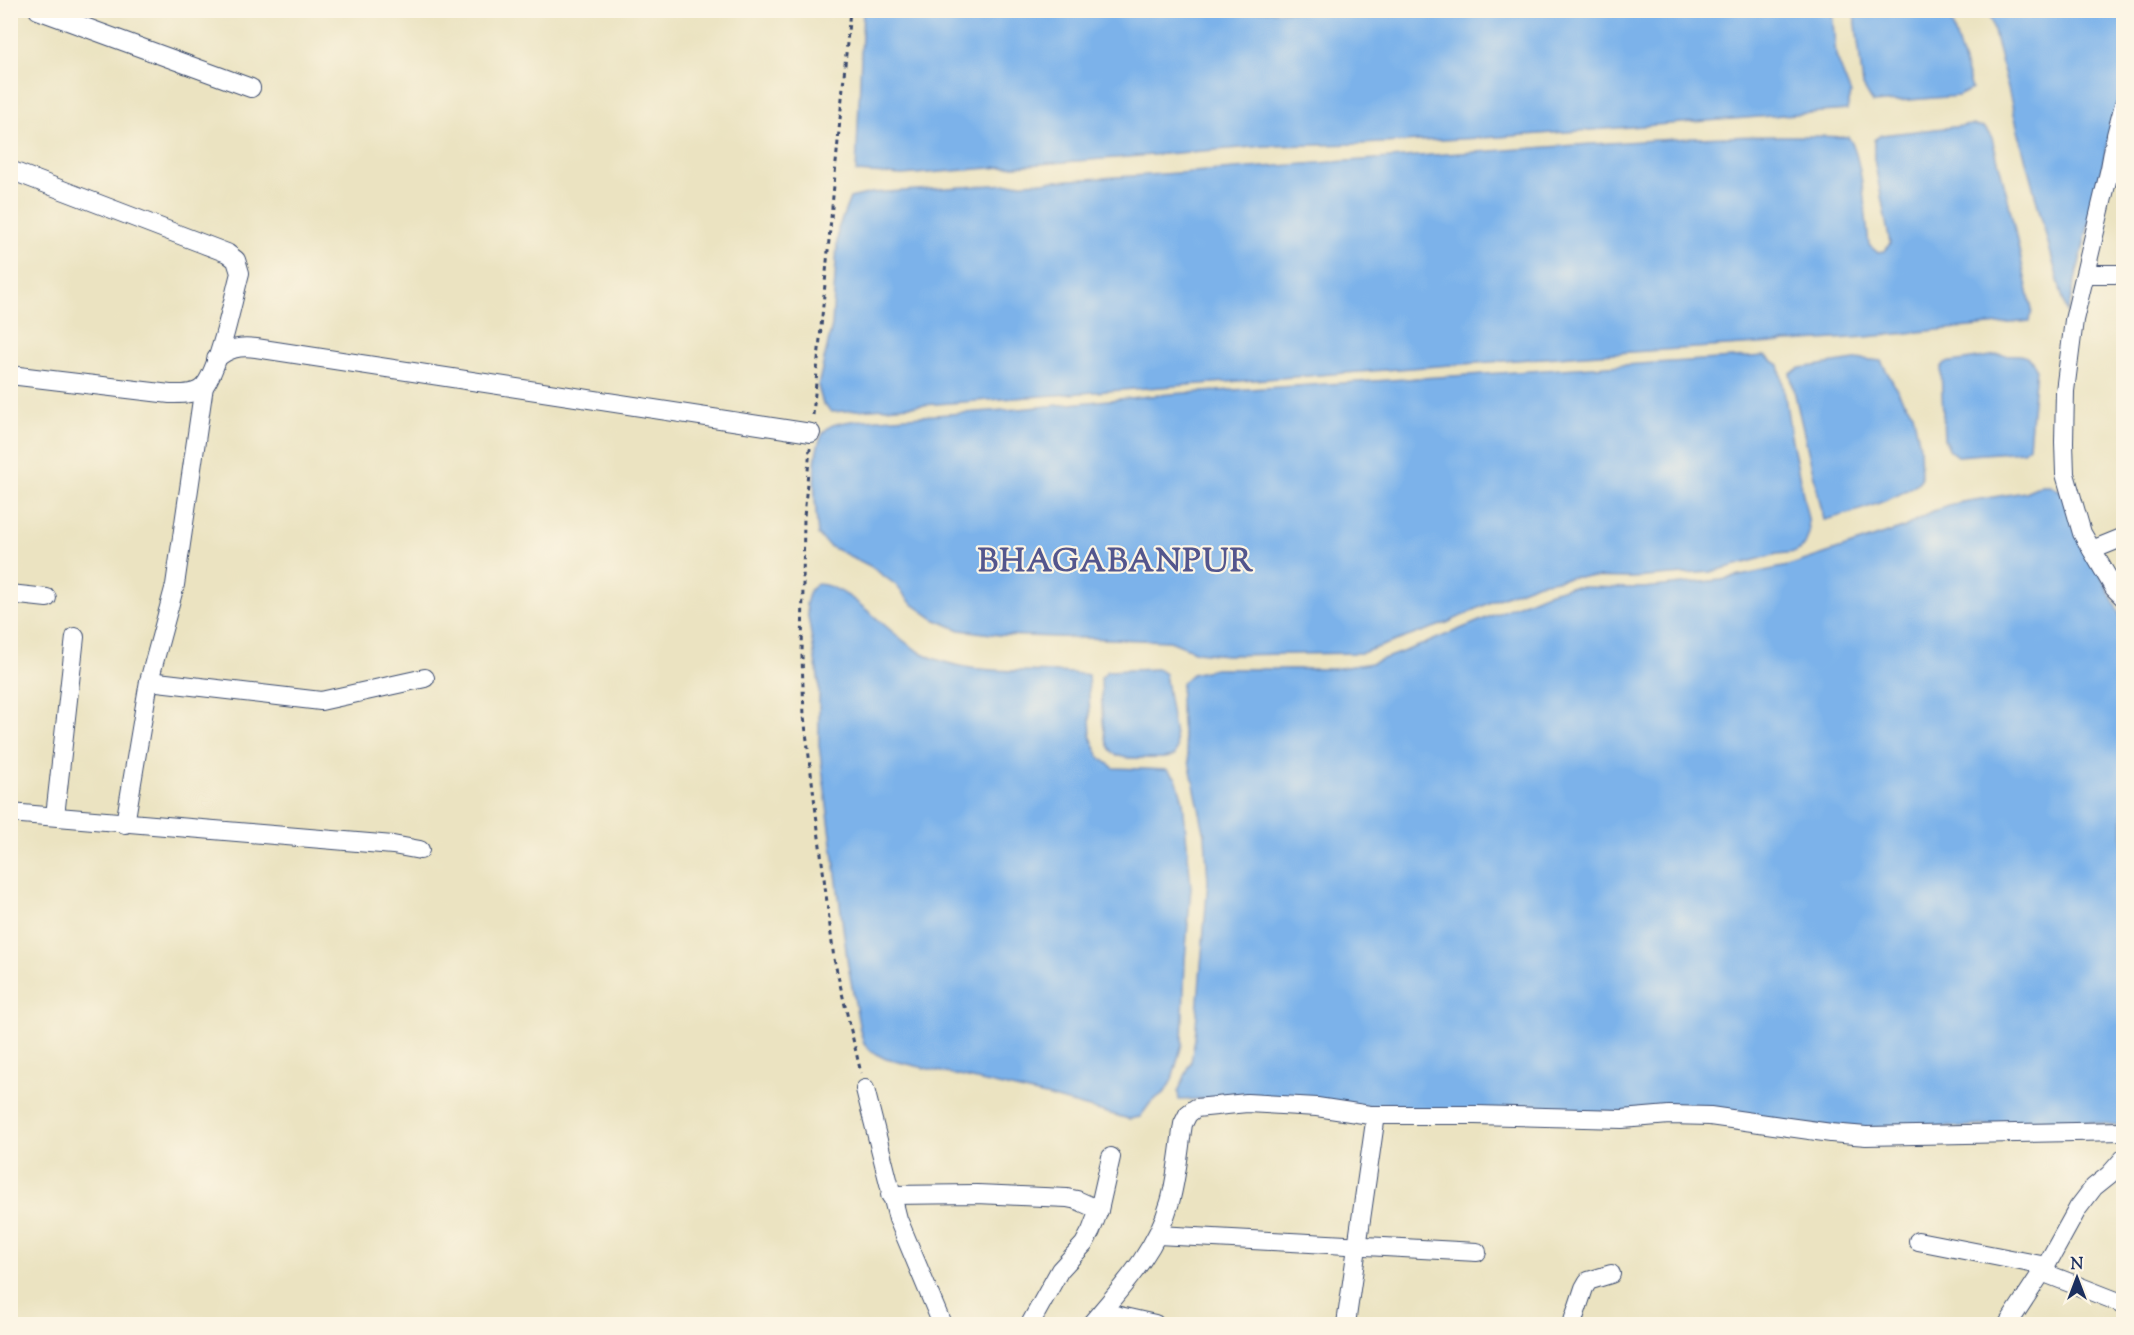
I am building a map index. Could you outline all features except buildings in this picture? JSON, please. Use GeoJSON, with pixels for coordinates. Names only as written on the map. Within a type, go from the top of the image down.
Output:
{"type":"FeatureCollection","features":[{"type":"Feature","properties":{"kind":"street"},"geometry":{"type":"LineString","coordinates":[[38,10],[251,88]]}},
{"type":"Feature","properties":{"kind":"street"},"geometry":{"type":"LineString","coordinates":[[2124,104],[2118,154],[2074,320],[2069,351],[2064,442],[2065,474],[2082,533],[2114,588],[2124,598]]}},
{"type":"Feature","properties":{"kind":"street"},"geometry":{"type":"LineString","coordinates":[[10,170],[226,252],[236,260],[240,273],[216,360],[204,386],[175,585],[149,681],[125,824]]}},
{"type":"Feature","properties":{"kind":"street"},"geometry":{"type":"LineString","coordinates":[[2086,274],[2124,274]]}},
{"type":"Feature","properties":{"kind":"street"},"geometry":{"type":"LineString","coordinates":[[216,360],[226,351],[240,346],[811,433]]}},
{"type":"Feature","properties":{"kind":"street"},"geometry":{"type":"LineString","coordinates":[[10,375],[170,394],[194,392],[204,386]]}},
{"type":"Feature","properties":{"kind":"street"},"geometry":{"type":"LineString","coordinates":[[2092,550],[2124,537]]}},
{"type":"Feature","properties":{"kind":"street"},"geometry":{"type":"LineString","coordinates":[[10,594],[47,598]]}},
{"type":"Feature","properties":{"kind":"street"},"geometry":{"type":"LineString","coordinates":[[55,816],[75,637]]}},
{"type":"Feature","properties":{"kind":"street"},"geometry":{"type":"LineString","coordinates":[[149,681],[321,701],[425,678]]}},
{"type":"Feature","properties":{"kind":"street"},"geometry":{"type":"LineString","coordinates":[[10,813],[393,845],[420,850]]}},
{"type":"Feature","properties":{"kind":"street"},"geometry":{"type":"LineString","coordinates":[[865,1089],[890,1195],[942,1324]]}},
{"type":"Feature","properties":{"kind":"street"},"geometry":{"type":"LineString","coordinates":[[1097,1318],[1143,1261],[1158,1235],[1172,1196],[1183,1125],[1188,1114],[1196,1108],[1247,1103],[1317,1107],[1376,1115],[1622,1119],[1689,1115],[1738,1119],[1866,1136],[2124,1131]]}},
{"type":"Feature","properties":{"kind":"street"},"geometry":{"type":"LineString","coordinates":[[1346,1324],[1376,1115]]}},
{"type":"Feature","properties":{"kind":"street"},"geometry":{"type":"LineString","coordinates":[[1030,1324],[1060,1270],[1084,1244],[1091,1231],[1099,1210],[1111,1157]]}},
{"type":"Feature","properties":{"kind":"street"},"geometry":{"type":"LineString","coordinates":[[2008,1324],[2044,1269],[2078,1208],[2094,1187],[2124,1158]]}},
{"type":"Feature","properties":{"kind":"street"},"geometry":{"type":"LineString","coordinates":[[890,1195],[977,1194],[1067,1197],[1099,1210]]}},
{"type":"Feature","properties":{"kind":"street"},"geometry":{"type":"LineString","coordinates":[[1158,1235],[1477,1252]]}},
{"type":"Feature","properties":{"kind":"street"},"geometry":{"type":"LineString","coordinates":[[1918,1241],[2044,1269],[2124,1304]]}},
{"type":"Feature","properties":{"kind":"street"},"geometry":{"type":"LineString","coordinates":[[1572,1324],[1588,1281],[1611,1274]]}},
{"type":"Feature","properties":{"kind":"street"},"geometry":{"type":"LineString","coordinates":[[1097,1318],[1155,1324]]}},
{"type":"Feature","properties":{"kind":"path"},"geometry":{"type":"LineString","coordinates":[[850,10],[804,517],[802,656],[804,716],[834,958],[865,1089]]}},
{"type":"Feature","properties":{"kind":"water"},"geometry":{"type":"Polygon","coordinates":[[[863,11],[1832,11],[1836,56],[1851,94],[1847,110],[1499,137],[1265,146],[902,175],[856,172],[863,11]]]}},
{"type":"Feature","properties":{"kind":"water"},"geometry":{"type":"Polygon","coordinates":[[[1853,11],[1948,11],[1972,89],[1958,96],[1873,103],[1863,86],[1853,11]]]}},
{"type":"Feature","properties":{"kind":"water"},"geometry":{"type":"Polygon","coordinates":[[[1989,11],[2123,11],[2123,81],[2067,314],[2021,142],[1989,11]]]}},
{"type":"Feature","properties":{"kind":"water"},"geometry":{"type":"Polygon","coordinates":[[[1972,125],[1984,127],[1992,138],[2032,310],[2030,321],[1866,337],[1584,355],[832,412],[823,404],[818,386],[832,326],[838,229],[850,198],[872,193],[1654,140],[1751,136],[1848,137],[1853,145],[1860,172],[1869,245],[1877,252],[1885,251],[1890,243],[1874,159],[1874,140],[1881,135],[1972,125]]]}},
{"type":"Feature","properties":{"kind":"water"},"geometry":{"type":"Polygon","coordinates":[[[1998,355],[2025,356],[2036,368],[2029,446],[2023,451],[1958,456],[1950,450],[1944,439],[1941,368],[1945,363],[1998,355]]]}},
{"type":"Feature","properties":{"kind":"water"},"geometry":{"type":"Polygon","coordinates":[[[1765,356],[1779,365],[1808,519],[1809,532],[1805,545],[1796,552],[1777,554],[1711,572],[1632,578],[1574,577],[1539,583],[1495,600],[1447,623],[1362,653],[1226,655],[1197,652],[1170,641],[1000,635],[960,630],[934,619],[911,603],[896,585],[870,566],[829,546],[818,535],[815,462],[822,435],[829,427],[840,423],[1170,394],[1765,356]]]}},
{"type":"Feature","properties":{"kind":"water"},"geometry":{"type":"Polygon","coordinates":[[[1862,359],[1881,361],[1904,402],[1913,413],[1920,447],[1921,479],[1903,493],[1890,499],[1824,520],[1790,373],[1800,368],[1862,359]]]}},
{"type":"Feature","properties":{"kind":"water"},"geometry":{"type":"Polygon","coordinates":[[[2041,485],[2050,485],[2061,491],[2120,615],[2123,626],[2123,1126],[2081,1121],[1885,1130],[1612,1113],[1438,1111],[1229,1098],[1179,1100],[1178,1092],[1191,1062],[1195,1038],[1208,881],[1205,836],[1183,733],[1180,701],[1182,683],[1192,674],[1214,669],[1333,669],[1372,663],[1547,593],[1569,587],[1644,588],[1721,580],[1788,566],[1903,528],[1933,511],[1962,502],[2025,492],[2041,485]]]}},
{"type":"Feature","properties":{"kind":"water"},"geometry":{"type":"Polygon","coordinates":[[[817,584],[842,592],[908,644],[940,661],[1002,671],[1088,675],[1091,737],[1099,757],[1114,768],[1167,770],[1176,778],[1183,801],[1191,887],[1185,960],[1182,1044],[1172,1080],[1165,1092],[1151,1102],[1140,1117],[1129,1119],[1046,1096],[886,1059],[872,1052],[864,1044],[848,965],[819,745],[819,683],[806,604],[810,590],[817,584]]]}},
{"type":"Feature","properties":{"kind":"water"},"geometry":{"type":"Polygon","coordinates":[[[1158,669],[1165,674],[1177,748],[1175,755],[1167,758],[1118,756],[1110,749],[1104,731],[1101,678],[1107,671],[1158,669]]]}},
{"type":"Feature","properties":{"kind":"district","name":"BHAGABANPUR"},"geometry":{"type":"Point","coordinates":[1116,560]}}]}
